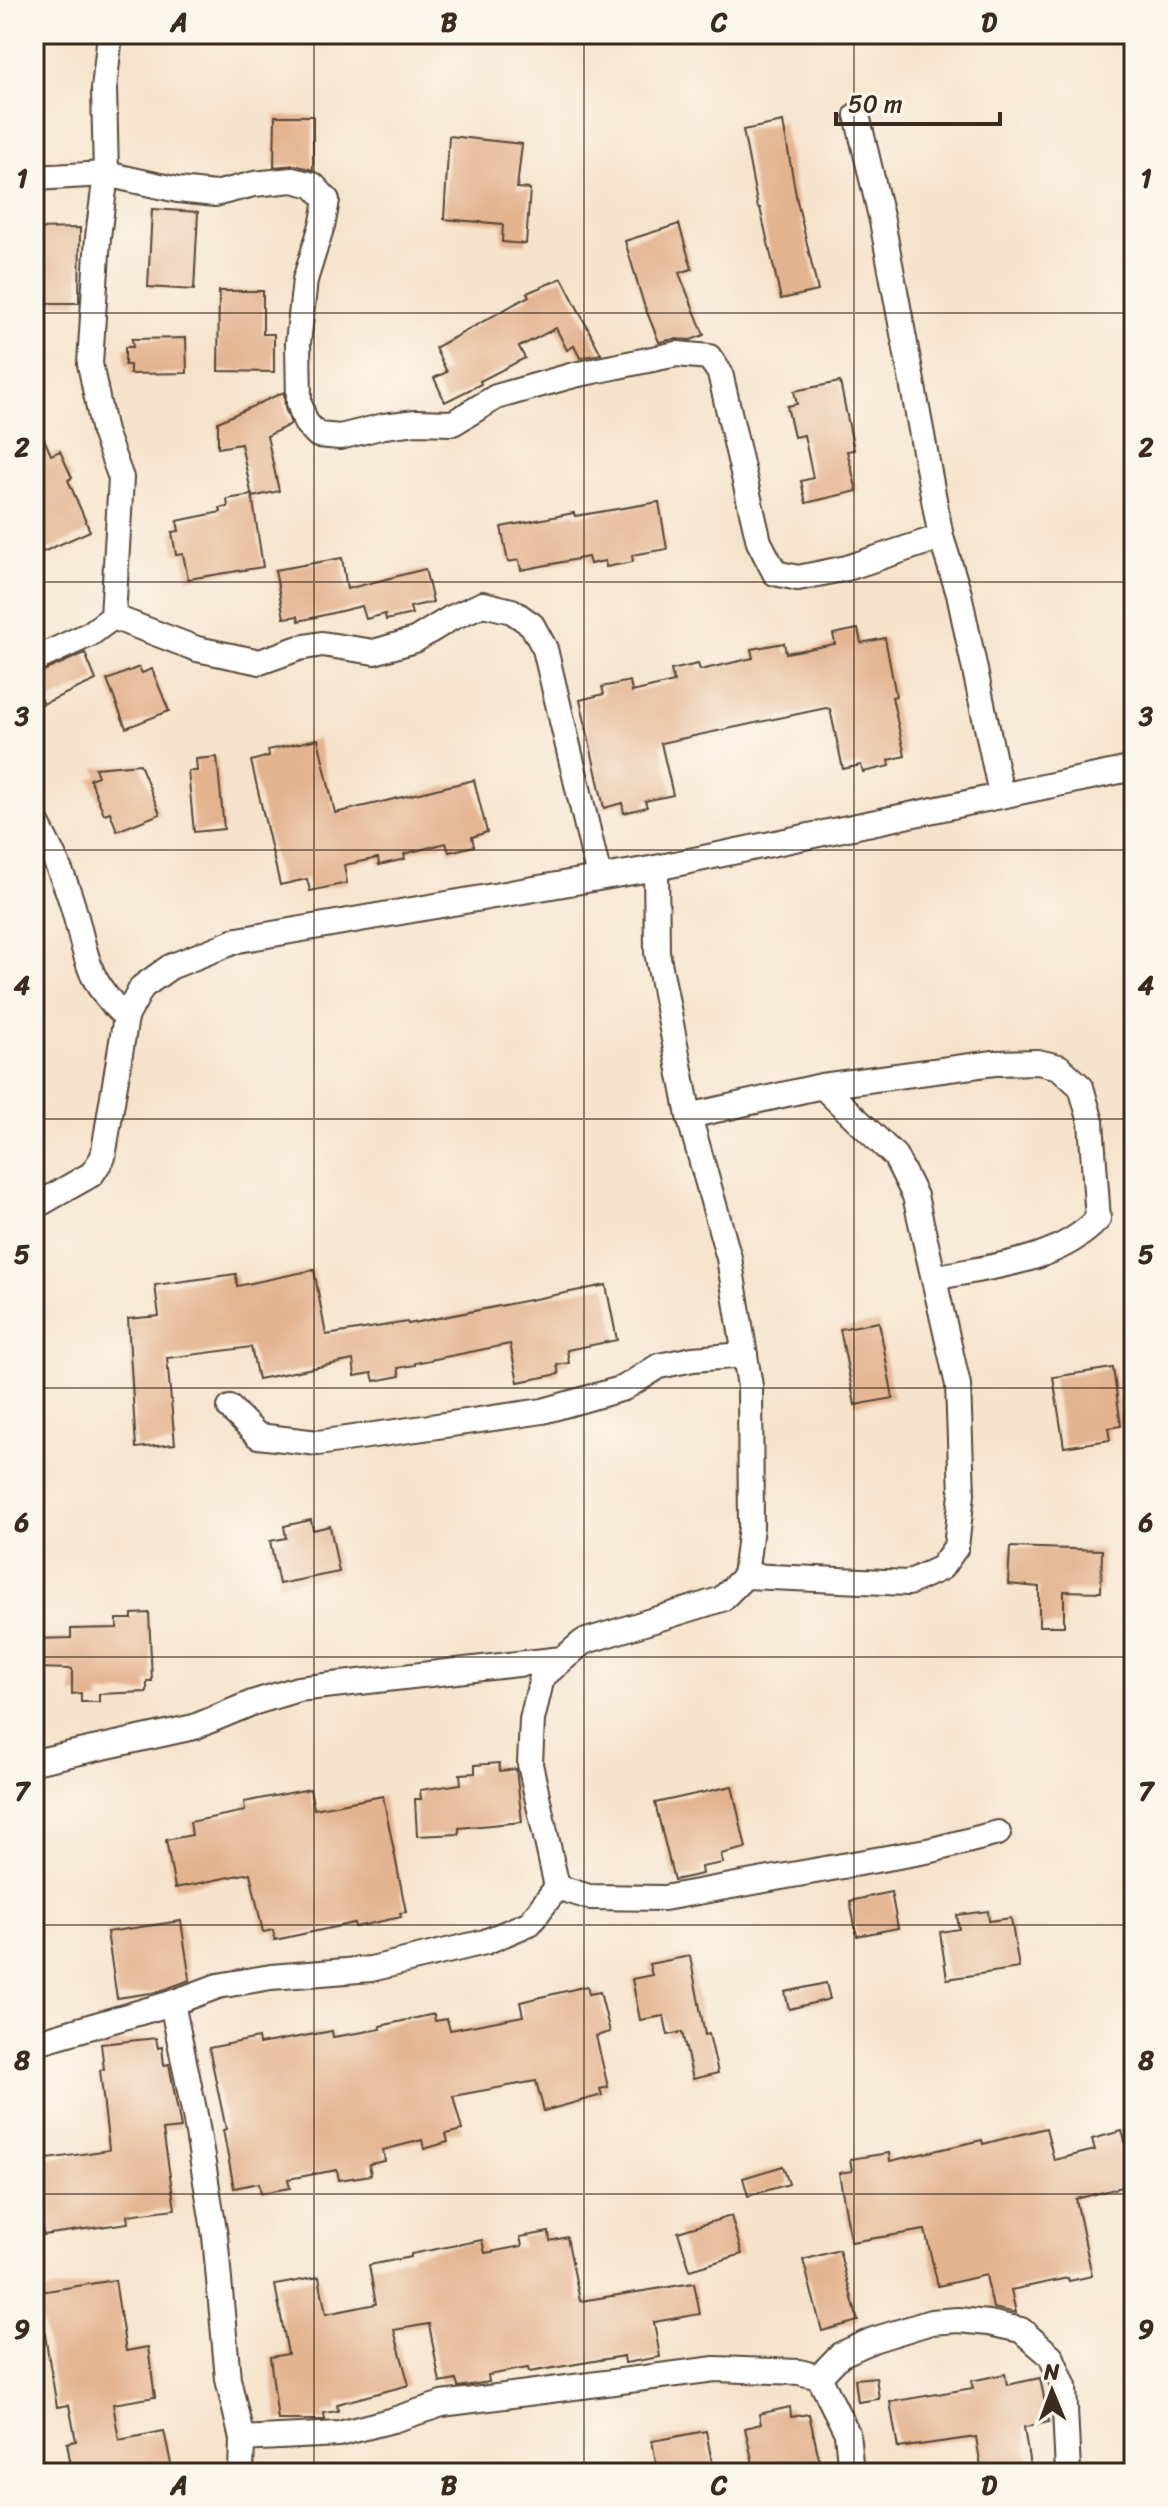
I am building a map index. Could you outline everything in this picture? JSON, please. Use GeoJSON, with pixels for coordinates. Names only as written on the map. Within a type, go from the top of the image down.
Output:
{"type":"FeatureCollection","features":[{"type":"Feature","properties":{"kind":"street"},"geometry":{"type":"LineString","coordinates":[[110,34],[104,89],[106,174],[98,237],[90,364],[104,432],[121,478],[113,617]]}},
{"type":"Feature","properties":{"kind":"street"},"geometry":{"type":"LineString","coordinates":[[857,115],[885,236],[941,537],[959,594],[1001,794]]}},
{"type":"Feature","properties":{"kind":"street"},"geometry":{"type":"LineString","coordinates":[[34,178],[106,174],[178,190],[215,194],[254,184],[292,180],[313,185],[327,200],[305,280],[298,343],[299,403],[306,423],[318,435],[340,437],[416,422],[453,423],[496,397],[574,375],[677,354],[709,357],[720,373],[759,542],[775,573],[798,578],[847,568],[941,537]]}},
{"type":"Feature","properties":{"kind":"street"},"geometry":{"type":"LineString","coordinates":[[113,617],[197,649],[260,662],[299,648],[322,644],[374,652],[415,640],[451,618],[483,604],[512,611],[532,625],[545,649],[599,877]]}},
{"type":"Feature","properties":{"kind":"street"},"geometry":{"type":"LineString","coordinates":[[34,660],[90,634],[113,617]]}},
{"type":"Feature","properties":{"kind":"street"},"geometry":{"type":"LineString","coordinates":[[34,1207],[92,1174],[103,1157],[126,1017],[142,987],[170,967],[238,940],[656,868],[1134,768]]}},
{"type":"Feature","properties":{"kind":"street"},"geometry":{"type":"LineString","coordinates":[[34,818],[55,856],[71,897],[90,972],[105,999],[126,1017]]}},
{"type":"Feature","properties":{"kind":"street"},"geometry":{"type":"LineString","coordinates":[[34,2043],[172,2003],[218,1986],[271,1977],[371,1969],[485,1942],[530,1923],[557,1887],[530,1764],[532,1720],[542,1677],[583,1642],[722,1599],[745,1576],[751,1511],[750,1386],[729,1258],[689,1116],[657,952],[656,868]]}},
{"type":"Feature","properties":{"kind":"street"},"geometry":{"type":"LineString","coordinates":[[689,1116],[822,1086],[994,1063],[1038,1062],[1059,1067],[1081,1087],[1091,1122],[1098,1219],[1065,1246],[1039,1256],[934,1278]]}},
{"type":"Feature","properties":{"kind":"street"},"geometry":{"type":"LineString","coordinates":[[745,1576],[908,1583],[941,1568],[956,1547],[962,1494],[958,1385],[915,1196],[895,1156],[822,1086]]}},
{"type":"Feature","properties":{"kind":"street"},"geometry":{"type":"LineString","coordinates":[[230,1408],[258,1436],[318,1443],[543,1411],[624,1388],[659,1366],[693,1359],[745,1355]]}},
{"type":"Feature","properties":{"kind":"street"},"geometry":{"type":"LineString","coordinates":[[34,1762],[194,1727],[252,1703],[298,1689],[562,1659]]}},
{"type":"Feature","properties":{"kind":"street"},"geometry":{"type":"LineString","coordinates":[[557,1887],[589,1897],[664,1898],[932,1850],[998,1833]]}},
{"type":"Feature","properties":{"kind":"street"},"geometry":{"type":"LineString","coordinates":[[172,2003],[212,2220],[228,2379],[242,2439],[241,2473]]}},
{"type":"Feature","properties":{"kind":"street"},"geometry":{"type":"LineString","coordinates":[[819,2377],[840,2355],[873,2340],[931,2322],[958,2320],[1021,2330],[1051,2356],[1064,2387],[1068,2473]]}},
{"type":"Feature","properties":{"kind":"street"},"geometry":{"type":"LineString","coordinates":[[242,2439],[339,2434],[442,2404],[715,2369],[799,2372],[819,2377],[847,2433],[851,2473]]}},
{"type":"Feature","properties":{"kind":"building"},"geometry":{"type":"Polygon","coordinates":[[[275,116],[313,116],[313,170],[295,165],[274,167],[275,116]]]}},
{"type":"Feature","properties":{"kind":"building"},"geometry":{"type":"Polygon","coordinates":[[[783,122],[818,291],[781,299],[758,208],[743,130],[783,122]]]}},
{"type":"Feature","properties":{"kind":"building"},"geometry":{"type":"Polygon","coordinates":[[[449,136],[522,144],[517,188],[530,189],[526,244],[502,242],[503,224],[444,219],[449,136]]]}},
{"type":"Feature","properties":{"kind":"building"},"geometry":{"type":"Polygon","coordinates":[[[152,209],[198,212],[194,290],[148,287],[152,209]]]}},
{"type":"Feature","properties":{"kind":"building"},"geometry":{"type":"Polygon","coordinates":[[[679,224],[692,269],[679,273],[704,335],[691,340],[659,342],[644,305],[625,241],[679,224]]]}},
{"type":"Feature","properties":{"kind":"building"},"geometry":{"type":"Polygon","coordinates":[[[80,228],[79,303],[36,303],[35,229],[80,228]]]}},
{"type":"Feature","properties":{"kind":"building"},"geometry":{"type":"Polygon","coordinates":[[[562,278],[601,354],[580,358],[574,346],[567,350],[556,328],[519,347],[525,358],[445,402],[434,378],[447,372],[435,348],[529,296],[527,293],[562,278]]]}},
{"type":"Feature","properties":{"kind":"building"},"geometry":{"type":"Polygon","coordinates":[[[219,291],[263,291],[263,334],[274,334],[274,372],[218,371],[219,291]]]}},
{"type":"Feature","properties":{"kind":"building"},"geometry":{"type":"Polygon","coordinates":[[[186,338],[187,373],[130,374],[130,365],[125,365],[125,347],[133,347],[132,339],[186,338]]]}},
{"type":"Feature","properties":{"kind":"building"},"geometry":{"type":"Polygon","coordinates":[[[840,382],[854,450],[847,451],[857,491],[806,503],[801,481],[813,478],[804,435],[794,437],[787,406],[797,404],[794,391],[840,382]]]}},
{"type":"Feature","properties":{"kind":"building"},"geometry":{"type":"Polygon","coordinates":[[[284,392],[285,408],[291,424],[267,436],[279,491],[252,497],[241,444],[218,448],[218,422],[284,392]]]}},
{"type":"Feature","properties":{"kind":"building"},"geometry":{"type":"Polygon","coordinates":[[[34,416],[51,455],[60,451],[72,478],[68,480],[90,531],[34,556],[34,416]]]}},
{"type":"Feature","properties":{"kind":"building"},"geometry":{"type":"Polygon","coordinates":[[[252,495],[263,567],[188,579],[183,554],[176,555],[172,532],[179,531],[177,521],[221,512],[220,508],[228,507],[227,499],[252,495]]]}},
{"type":"Feature","properties":{"kind":"building"},"geometry":{"type":"Polygon","coordinates":[[[659,502],[667,549],[632,555],[633,562],[606,567],[605,561],[590,564],[588,557],[521,570],[519,560],[508,562],[501,527],[574,513],[575,516],[659,502]]]}},
{"type":"Feature","properties":{"kind":"building"},"geometry":{"type":"Polygon","coordinates":[[[342,558],[347,589],[425,569],[433,602],[410,607],[412,614],[386,620],[385,614],[366,619],[362,606],[299,621],[298,616],[284,618],[275,570],[342,558]]]}},
{"type":"Feature","properties":{"kind":"building"},"geometry":{"type":"Polygon","coordinates":[[[858,629],[861,643],[885,638],[896,696],[892,697],[905,756],[889,760],[890,766],[863,772],[861,765],[843,769],[830,709],[826,708],[661,743],[673,795],[645,801],[647,807],[624,813],[622,803],[604,808],[580,700],[604,694],[602,687],[630,681],[632,692],[674,682],[671,670],[698,664],[700,670],[753,658],[751,649],[784,643],[786,653],[835,644],[833,634],[858,629]]]}},
{"type":"Feature","properties":{"kind":"building"},"geometry":{"type":"Polygon","coordinates":[[[85,653],[96,680],[43,704],[34,684],[34,675],[85,653]]]}},
{"type":"Feature","properties":{"kind":"building"},"geometry":{"type":"Polygon","coordinates":[[[139,667],[142,673],[152,669],[169,711],[126,728],[107,680],[139,667]]]}},
{"type":"Feature","properties":{"kind":"building"},"geometry":{"type":"Polygon","coordinates":[[[318,739],[335,813],[474,780],[487,832],[472,837],[474,846],[449,852],[446,843],[404,854],[405,859],[379,865],[378,858],[344,865],[347,883],[310,891],[307,879],[280,885],[251,761],[269,756],[268,750],[318,739]]]}},
{"type":"Feature","properties":{"kind":"building"},"geometry":{"type":"Polygon","coordinates":[[[217,757],[224,829],[194,832],[188,771],[197,771],[196,759],[217,757]]]}},
{"type":"Feature","properties":{"kind":"building"},"geometry":{"type":"Polygon","coordinates":[[[140,764],[160,814],[117,831],[110,812],[104,814],[90,779],[98,776],[95,768],[140,764]]]}},
{"type":"Feature","properties":{"kind":"building"},"geometry":{"type":"Polygon","coordinates":[[[314,1270],[326,1335],[408,1324],[606,1285],[617,1340],[567,1350],[569,1363],[557,1365],[559,1374],[518,1382],[510,1344],[415,1363],[398,1368],[400,1376],[374,1381],[372,1373],[355,1376],[353,1360],[258,1379],[251,1347],[167,1358],[175,1444],[136,1448],[128,1319],[159,1316],[155,1285],[236,1274],[237,1286],[314,1270]]]}},
{"type":"Feature","properties":{"kind":"building"},"geometry":{"type":"Polygon","coordinates":[[[879,1322],[893,1398],[855,1405],[840,1329],[879,1322]]]}},
{"type":"Feature","properties":{"kind":"building"},"geometry":{"type":"Polygon","coordinates":[[[1113,1368],[1121,1426],[1108,1428],[1110,1440],[1064,1447],[1053,1377],[1113,1368]]]}},
{"type":"Feature","properties":{"kind":"building"},"geometry":{"type":"Polygon","coordinates":[[[311,1520],[313,1530],[330,1526],[339,1572],[279,1584],[270,1541],[286,1538],[284,1526],[311,1520]]]}},
{"type":"Feature","properties":{"kind":"building"},"geometry":{"type":"Polygon","coordinates":[[[1010,1547],[1102,1550],[1101,1592],[1064,1591],[1064,1626],[1039,1626],[1039,1587],[1008,1584],[1010,1547]]]}},
{"type":"Feature","properties":{"kind":"building"},"geometry":{"type":"Polygon","coordinates":[[[149,1613],[152,1681],[147,1681],[147,1692],[99,1694],[99,1702],[81,1702],[81,1693],[72,1694],[72,1669],[35,1668],[35,1639],[71,1638],[71,1629],[117,1628],[117,1619],[132,1619],[132,1614],[149,1613]]]}},
{"type":"Feature","properties":{"kind":"building"},"geometry":{"type":"Polygon","coordinates":[[[499,1763],[500,1771],[516,1769],[522,1822],[459,1828],[459,1834],[417,1836],[415,1799],[421,1799],[420,1790],[461,1784],[460,1774],[475,1773],[475,1765],[499,1763]]]}},
{"type":"Feature","properties":{"kind":"building"},"geometry":{"type":"Polygon","coordinates":[[[732,1786],[746,1848],[721,1854],[723,1863],[701,1867],[702,1874],[674,1880],[655,1803],[732,1786]]]}},
{"type":"Feature","properties":{"kind":"building"},"geometry":{"type":"Polygon","coordinates":[[[310,1789],[314,1809],[383,1796],[406,1912],[400,1913],[401,1917],[355,1927],[354,1923],[275,1940],[273,1930],[263,1932],[250,1873],[175,1888],[166,1840],[192,1835],[190,1822],[245,1811],[244,1802],[310,1789]]]}},
{"type":"Feature","properties":{"kind":"building"},"geometry":{"type":"Polygon","coordinates":[[[891,1892],[898,1928],[857,1936],[850,1901],[891,1892]]]}},
{"type":"Feature","properties":{"kind":"building"},"geometry":{"type":"Polygon","coordinates":[[[988,1911],[989,1921],[1011,1918],[1019,1968],[947,1979],[940,1932],[959,1929],[957,1915],[988,1911]]]}},
{"type":"Feature","properties":{"kind":"building"},"geometry":{"type":"Polygon","coordinates":[[[181,1921],[190,1980],[157,1992],[117,1998],[107,1932],[181,1921]]]}},
{"type":"Feature","properties":{"kind":"building"},"geometry":{"type":"Polygon","coordinates":[[[690,1956],[705,2035],[709,2034],[718,2073],[693,2079],[682,2032],[668,2035],[664,2016],[640,2020],[632,1979],[652,1975],[649,1964],[690,1956]]]}},
{"type":"Feature","properties":{"kind":"building"},"geometry":{"type":"Polygon","coordinates":[[[826,1983],[830,1999],[789,2009],[785,1992],[826,1983]]]}},
{"type":"Feature","properties":{"kind":"building"},"geometry":{"type":"Polygon","coordinates":[[[587,1986],[589,1994],[600,1992],[610,2032],[596,2036],[608,2087],[600,2089],[602,2095],[544,2111],[536,2081],[453,2096],[462,2130],[446,2134],[448,2142],[424,2149],[422,2140],[383,2150],[385,2161],[369,2164],[371,2175],[339,2180],[337,2170],[288,2179],[290,2188],[261,2193],[259,2183],[234,2188],[223,2130],[226,2129],[209,2048],[258,2038],[259,2044],[332,2031],[333,2037],[381,2029],[380,2026],[434,2014],[435,2021],[447,2019],[450,2030],[523,2016],[520,2002],[587,1986]]]}},
{"type":"Feature","properties":{"kind":"building"},"geometry":{"type":"Polygon","coordinates":[[[156,2038],[158,2048],[162,2047],[164,2065],[169,2064],[181,2128],[163,2130],[175,2209],[127,2215],[128,2223],[43,2235],[39,2206],[34,2207],[34,2161],[109,2150],[100,2070],[104,2069],[101,2044],[156,2038]]]}},
{"type":"Feature","properties":{"kind":"building"},"geometry":{"type":"Polygon","coordinates":[[[1046,2128],[1054,2160],[1095,2150],[1092,2139],[1122,2131],[1126,2144],[1134,2142],[1134,2184],[1076,2199],[1092,2276],[1011,2290],[1016,2313],[993,2308],[986,2275],[938,2286],[925,2230],[851,2242],[839,2173],[852,2171],[850,2159],[889,2153],[890,2161],[982,2140],[983,2144],[1046,2128]]]}},
{"type":"Feature","properties":{"kind":"building"},"geometry":{"type":"Polygon","coordinates":[[[783,2166],[789,2184],[748,2196],[743,2178],[783,2166]]]}},
{"type":"Feature","properties":{"kind":"building"},"geometry":{"type":"Polygon","coordinates":[[[731,2216],[742,2254],[690,2270],[678,2232],[731,2216]]]}},
{"type":"Feature","properties":{"kind":"building"},"geometry":{"type":"Polygon","coordinates":[[[549,2232],[550,2241],[567,2237],[580,2301],[694,2283],[700,2314],[654,2322],[660,2357],[625,2363],[624,2356],[529,2372],[528,2368],[488,2375],[489,2382],[458,2387],[456,2380],[440,2383],[429,2324],[394,2330],[409,2385],[337,2404],[338,2411],[324,2413],[325,2420],[278,2420],[270,2357],[288,2354],[275,2285],[319,2277],[326,2314],[376,2304],[369,2265],[482,2240],[485,2253],[522,2246],[520,2237],[549,2232]]]}},
{"type":"Feature","properties":{"kind":"building"},"geometry":{"type":"Polygon","coordinates":[[[839,2250],[858,2321],[822,2331],[803,2260],[839,2250]]]}},
{"type":"Feature","properties":{"kind":"building"},"geometry":{"type":"Polygon","coordinates":[[[115,2280],[126,2351],[148,2347],[155,2397],[113,2404],[119,2440],[164,2431],[173,2473],[82,2473],[81,2465],[71,2466],[67,2443],[76,2441],[69,2405],[57,2407],[43,2323],[37,2324],[34,2305],[42,2304],[40,2292],[115,2280]]]}},
{"type":"Feature","properties":{"kind":"building"},"geometry":{"type":"Polygon","coordinates":[[[1005,2374],[1007,2385],[1040,2378],[1049,2422],[1024,2427],[1031,2473],[982,2473],[976,2437],[898,2448],[890,2402],[973,2388],[971,2381],[1005,2374]]]}},
{"type":"Feature","properties":{"kind":"building"},"geometry":{"type":"Polygon","coordinates":[[[876,2377],[879,2399],[858,2402],[855,2379],[876,2377]]]}},
{"type":"Feature","properties":{"kind":"building"},"geometry":{"type":"Polygon","coordinates":[[[790,2407],[791,2417],[809,2414],[820,2463],[773,2473],[755,2473],[745,2428],[761,2424],[759,2414],[790,2407]]]}},
{"type":"Feature","properties":{"kind":"building"},"geometry":{"type":"Polygon","coordinates":[[[706,2431],[714,2473],[658,2473],[652,2441],[706,2431]]]}}]}
